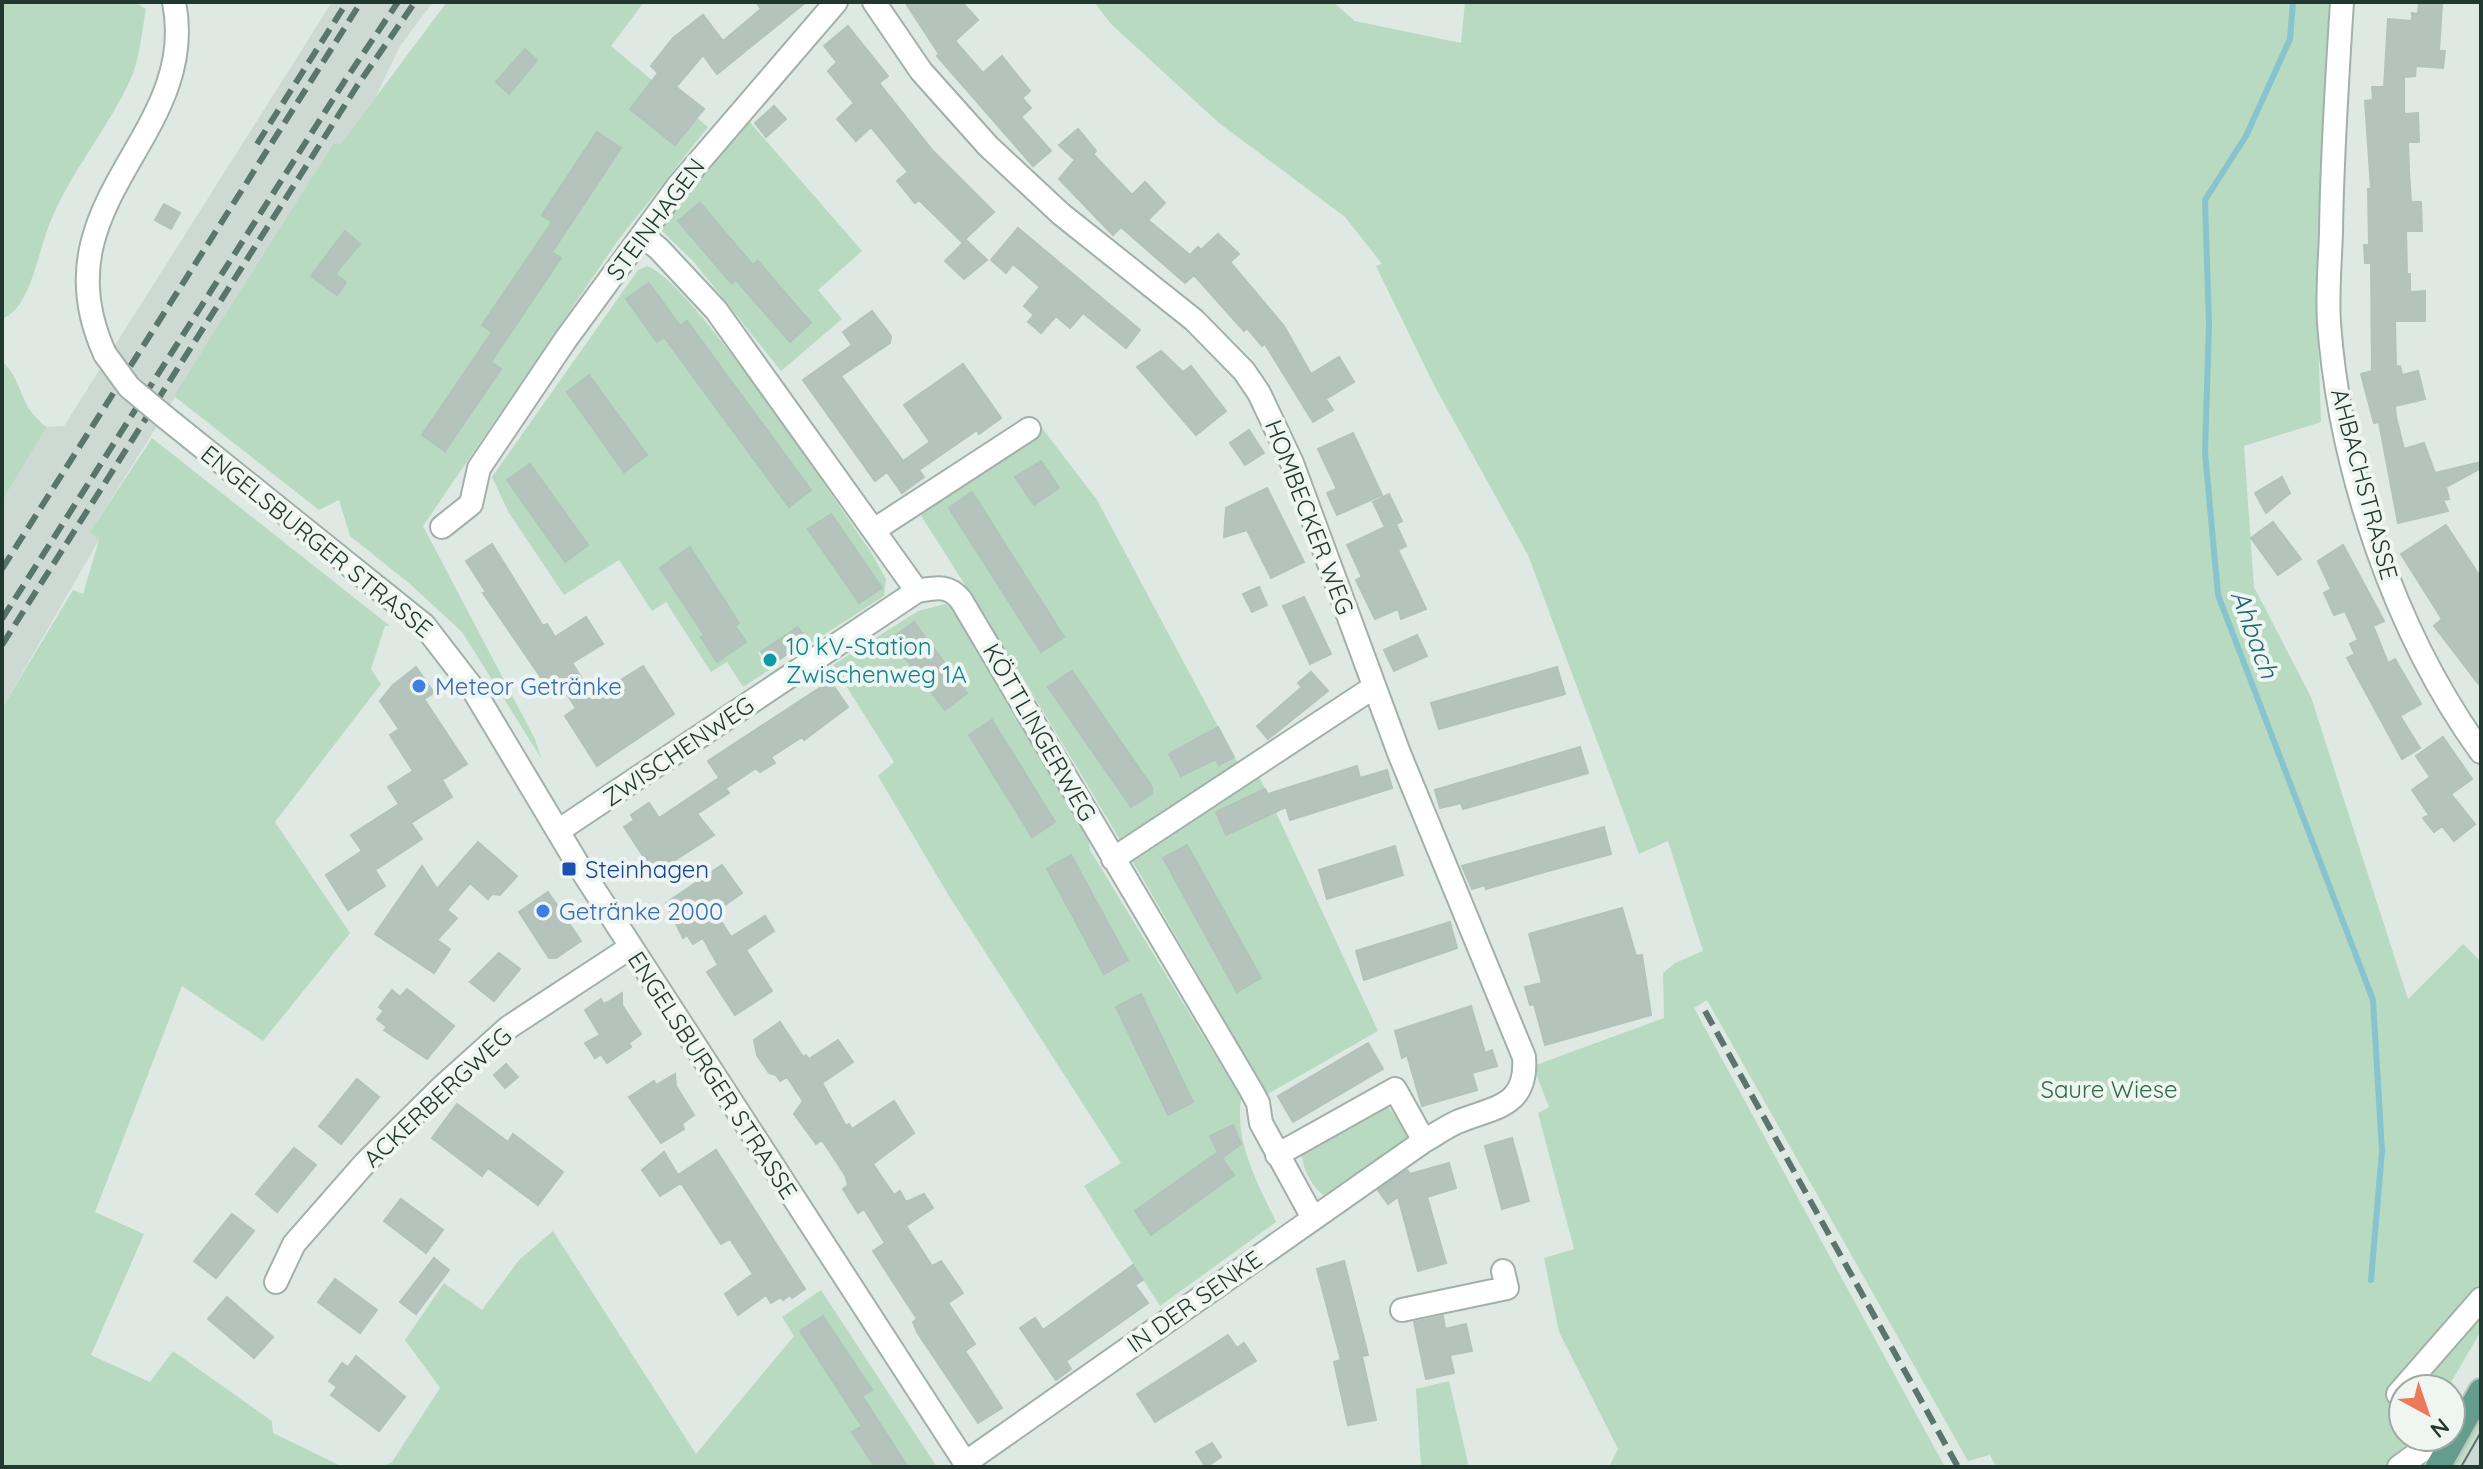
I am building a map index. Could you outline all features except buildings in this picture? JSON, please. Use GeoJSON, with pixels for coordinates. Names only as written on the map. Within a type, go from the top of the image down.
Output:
{"type":"FeatureCollection","features":[{"type":"Feature","properties":{"kind":"main road"},"geometry":{"type":"LineString","coordinates":[[2467,1411],[2481,1391]]}},
{"type":"Feature","properties":{"kind":"street","name":"ENGELSBURGER STRASSE"},"geometry":{"type":"LineString","coordinates":[[174,2],[177,43],[167,87],[101,215],[88,255],[87,303],[105,354],[129,387],[424,625],[471,686],[631,947],[966,1465]]}},
{"type":"Feature","properties":{"kind":"street","name":"STEINHAGEN"},"geometry":{"type":"LineString","coordinates":[[442,527],[471,504],[479,468],[642,235],[715,139],[836,2]]}},
{"type":"Feature","properties":{"kind":"street","name":"HOMBECKER WEG"},"geometry":{"type":"LineString","coordinates":[[874,2],[921,71],[997,155],[1052,207],[1194,320],[1244,371],[1272,415],[1292,463],[1374,687]]}},
{"type":"Feature","properties":{"kind":"street","name":"AHBACHSTRASSE"},"geometry":{"type":"LineString","coordinates":[[2342,2],[2329,323],[2343,419],[2373,536],[2403,619],[2441,693],[2481,752]]}},
{"type":"Feature","properties":{"kind":"street"},"geometry":{"type":"LineString","coordinates":[[642,235],[716,310],[917,591]]}},
{"type":"Feature","properties":{"kind":"street"},"geometry":{"type":"LineString","coordinates":[[874,530],[1029,429]]}},
{"type":"Feature","properties":{"kind":"street","name":"KÖTTLINGERWEG"},"geometry":{"type":"LineString","coordinates":[[917,591],[943,587],[953,591],[961,600],[1258,1103],[1261,1123],[1313,1218]]}},
{"type":"Feature","properties":{"kind":"street","name":"ZWISCHENWEG"},"geometry":{"type":"LineString","coordinates":[[558,831],[917,591]]}},
{"type":"Feature","properties":{"kind":"street"},"geometry":{"type":"LineString","coordinates":[[1113,859],[1374,687]]}},
{"type":"Feature","properties":{"kind":"street","name":"IN DER SENKE"},"geometry":{"type":"LineString","coordinates":[[966,1465],[1424,1141],[1457,1122],[1495,1111],[1514,1098],[1526,1076],[1524,1057],[1443,865],[1374,687]]}},
{"type":"Feature","properties":{"kind":"street","name":"ACKERBERGWEG"},"geometry":{"type":"LineString","coordinates":[[276,1282],[294,1244],[365,1163],[441,1088],[509,1027],[631,947]]}},
{"type":"Feature","properties":{"kind":"street"},"geometry":{"type":"LineString","coordinates":[[1277,1155],[1395,1089],[1424,1141]]}},
{"type":"Feature","properties":{"kind":"street"},"geometry":{"type":"LineString","coordinates":[[1402,1310],[1507,1288],[1503,1271]]}},
{"type":"Feature","properties":{"kind":"street"},"geometry":{"type":"LineString","coordinates":[[2416,1373],[2481,1299]]}},
{"type":"Feature","properties":{"kind":"street"},"geometry":{"type":"LineString","coordinates":[[2399,1467],[2418,1453]]}},
{"type":"Feature","properties":{"kind":"shaded area"},"geometry":{"type":"Polygon","coordinates":[[[332,2],[433,2],[400,46],[375,98],[340,146],[335,143],[91,531],[99,540],[2,708],[2,501],[47,427],[64,426],[332,2]]]}},
{"type":"Feature","properties":{"kind":"shaded area"},"geometry":{"type":"Polygon","coordinates":[[[2481,1425],[2480,1467],[2457,1467],[2481,1425]]]}},
{"type":"Feature","properties":{"kind":"green space"},"geometry":{"type":"Polygon","coordinates":[[[2,2],[135,2],[146,9],[132,76],[54,213],[25,294],[19,305],[2,319],[2,2]]]}},
{"type":"Feature","properties":{"kind":"green space"},"geometry":{"type":"Polygon","coordinates":[[[447,2],[644,2],[611,46],[708,127],[619,239],[423,526],[535,739],[541,758],[462,632],[410,584],[350,536],[339,500],[319,510],[174,396],[334,143],[340,145],[447,2]]]}},
{"type":"Feature","properties":{"kind":"green space","name":"Saure Wiese"},"geometry":{"type":"Polygon","coordinates":[[[1094,2],[1333,2],[1355,21],[1461,43],[1465,2],[2329,2],[2316,280],[2321,422],[2244,446],[2254,587],[2311,697],[2408,999],[2463,944],[2481,962],[2481,1331],[2456,1373],[2387,1373],[2387,1453],[2398,1453],[2388,1465],[1996,1467],[1990,1455],[1968,1461],[1707,1000],[1694,1008],[1945,1467],[1609,1467],[1618,1449],[1559,1332],[1544,1258],[1574,1249],[1538,1113],[1549,1107],[1533,1066],[1664,1018],[1663,973],[1675,963],[1703,951],[1668,841],[1639,854],[1528,555],[1434,385],[1376,266],[1382,264],[1345,217],[1219,123],[1111,24],[1094,2]]]}},
{"type":"Feature","properties":{"kind":"green space"},"geometry":{"type":"Polygon","coordinates":[[[748,120],[862,251],[818,290],[842,319],[781,371],[694,262],[662,231],[664,222],[748,120]]]}},
{"type":"Feature","properties":{"kind":"green space"},"geometry":{"type":"Polygon","coordinates":[[[647,266],[668,281],[696,310],[728,350],[827,488],[886,579],[884,596],[811,643],[798,626],[758,653],[769,670],[743,687],[727,662],[711,672],[666,602],[652,611],[619,560],[564,595],[509,513],[492,477],[638,270],[647,266]]]}},
{"type":"Feature","properties":{"kind":"green space"},"geometry":{"type":"Polygon","coordinates":[[[2,361],[15,378],[31,411],[47,427],[2,501],[2,361]]]}},
{"type":"Feature","properties":{"kind":"green space"},"geometry":{"type":"Polygon","coordinates":[[[1042,428],[1097,500],[1236,760],[1260,778],[1378,1031],[1266,1095],[1096,798],[916,508],[1042,428]]]}},
{"type":"Feature","properties":{"kind":"green space"},"geometry":{"type":"Polygon","coordinates":[[[152,438],[390,626],[385,626],[371,669],[381,684],[275,822],[350,933],[263,1041],[182,986],[95,1212],[144,1234],[91,1355],[150,1382],[173,1351],[272,1421],[273,1433],[343,1467],[2,1467],[2,708],[73,590],[83,594],[99,540],[90,532],[152,438]]]}},
{"type":"Feature","properties":{"kind":"green space"},"geometry":{"type":"Polygon","coordinates":[[[945,604],[954,609],[1086,827],[1090,850],[1241,1098],[1244,1147],[1276,1222],[1160,1306],[1084,1186],[1121,1163],[949,896],[878,776],[894,762],[833,665],[918,611],[945,604]]]}},
{"type":"Feature","properties":{"kind":"green space"},"geometry":{"type":"Polygon","coordinates":[[[1387,1105],[1411,1138],[1329,1199],[1313,1184],[1305,1170],[1302,1149],[1387,1105]]]}},
{"type":"Feature","properties":{"kind":"green space"},"geometry":{"type":"Polygon","coordinates":[[[553,1231],[696,1454],[794,1336],[782,1317],[821,1290],[937,1467],[381,1467],[392,1462],[440,1388],[405,1340],[444,1283],[482,1310],[519,1260],[553,1231]]]}},
{"type":"Feature","properties":{"kind":"green space"},"geometry":{"type":"Polygon","coordinates":[[[1449,1381],[1469,1467],[1421,1467],[1416,1389],[1449,1381]]]}},
{"type":"Feature","properties":{"kind":"green space"},"geometry":{"type":"Polygon","coordinates":[[[2481,1415],[2481,1425],[2467,1450],[2467,1440],[2481,1415]]]}},
{"type":"Feature","properties":{"kind":"green space"},"geometry":{"type":"Polygon","coordinates":[[[2460,1453],[2465,1453],[2457,1467],[2452,1467],[2460,1453]]]}},
{"type":"Feature","properties":{"kind":"waterway","name":"Ahbach"},"geometry":{"type":"LineString","coordinates":[[2293,2],[2290,39],[2246,136],[2205,200],[2209,324],[2205,452],[2218,595],[2373,1000],[2382,1151],[2371,1280]]}},
{"type":"Feature","properties":{"kind":"tram line"},"geometry":{"type":"LineString","coordinates":[[2461,1467],[2481,1432]]}},
{"type":"Feature","properties":{"kind":"railway"},"geometry":{"type":"LineString","coordinates":[[257,144],[347,2]]}},
{"type":"Feature","properties":{"kind":"railway"},"geometry":{"type":"LineString","coordinates":[[2,569],[361,2]]}},
{"type":"Feature","properties":{"kind":"railway"},"geometry":{"type":"LineString","coordinates":[[2,619],[398,2]]}},
{"type":"Feature","properties":{"kind":"railway"},"geometry":{"type":"LineString","coordinates":[[2,645],[357,86],[415,2]]}},
{"type":"Feature","properties":{"kind":"railway"},"geometry":{"type":"LineString","coordinates":[[1705,1011],[1958,1467]]}},
{"type":"Feature","properties":{"kind":"place","name":"10 kV-Station Zwischenweg 1A"},"geometry":{"type":"Point","coordinates":[770,660]}},
{"type":"Feature","properties":{"kind":"place","name":"Meteor Getränke"},"geometry":{"type":"Point","coordinates":[419,686]}},
{"type":"Feature","properties":{"kind":"place","name":"Steinhagen"},"geometry":{"type":"Point","coordinates":[569,869]}},
{"type":"Feature","properties":{"kind":"place","name":"Getränke 2000"},"geometry":{"type":"Point","coordinates":[543,911]}}]}
